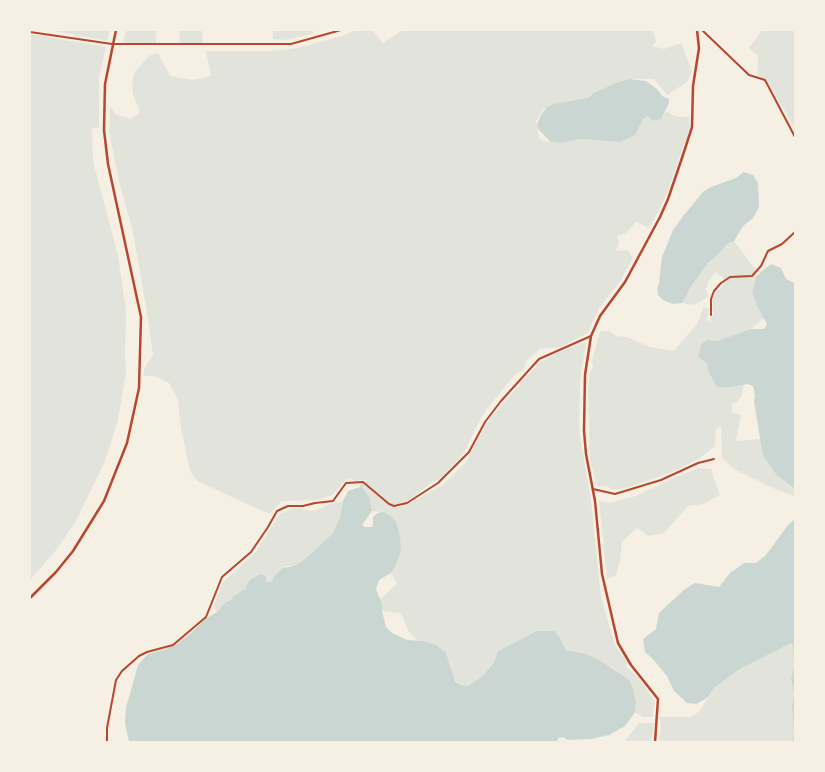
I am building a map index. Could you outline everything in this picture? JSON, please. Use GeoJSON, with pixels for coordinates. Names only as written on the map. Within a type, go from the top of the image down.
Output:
{"type":"FeatureCollection","features":[{"type":"Feature","properties":{"kind":"street"},"geometry":{"type":"LineString","coordinates":[[30,598],[56,572],[73,551],[104,502],[127,443],[139,388],[141,317],[108,164],[104,130],[106,84],[116,30]]}},
{"type":"Feature","properties":{"kind":"street"},"geometry":{"type":"LineString","coordinates":[[30,32],[112,44],[291,44],[341,30]]}},
{"type":"Feature","properties":{"kind":"street"},"geometry":{"type":"LineString","coordinates":[[654,742],[658,699],[631,665],[618,643],[602,574],[593,489],[586,454],[584,431],[585,375],[591,336],[600,316],[625,282],[660,217],[675,181],[692,127],[694,86],[700,48],[697,30]]}},
{"type":"Feature","properties":{"kind":"street"},"geometry":{"type":"LineString","coordinates":[[702,30],[749,74],[765,80],[795,137]]}},
{"type":"Feature","properties":{"kind":"street"},"geometry":{"type":"LineString","coordinates":[[711,314],[711,299],[714,291],[721,283],[730,277],[752,276],[761,266],[768,251],[782,244],[795,232]]}},
{"type":"Feature","properties":{"kind":"street"},"geometry":{"type":"LineString","coordinates":[[107,742],[106,728],[116,680],[122,671],[139,656],[173,645],[206,617],[222,577],[251,552],[276,511],[288,506],[304,506],[333,501],[346,483],[363,482],[394,506],[407,503],[438,483],[469,452],[485,422],[538,359],[591,336]]}},
{"type":"Feature","properties":{"kind":"street"},"geometry":{"type":"LineString","coordinates":[[593,489],[615,494],[662,480],[698,463],[714,460]]}},
{"type":"Feature","properties":{"kind":"shaded area"},"geometry":{"type":"Polygon","coordinates":[[[49,30],[110,30],[107,41],[49,30]]]}},
{"type":"Feature","properties":{"kind":"shaded area"},"geometry":{"type":"Polygon","coordinates":[[[126,30],[156,30],[156,44],[123,44],[126,30]]]}},
{"type":"Feature","properties":{"kind":"shaded area"},"geometry":{"type":"Polygon","coordinates":[[[179,30],[202,30],[203,44],[180,44],[179,30]]]}},
{"type":"Feature","properties":{"kind":"shaded area"},"geometry":{"type":"Polygon","coordinates":[[[273,30],[313,30],[313,34],[284,40],[273,39],[273,30]]]}},
{"type":"Feature","properties":{"kind":"shaded area"},"geometry":{"type":"Polygon","coordinates":[[[356,30],[372,30],[383,43],[403,30],[652,30],[656,41],[652,46],[664,49],[681,43],[692,71],[687,82],[667,95],[654,79],[630,79],[603,89],[588,98],[554,104],[543,110],[536,121],[539,138],[544,141],[560,143],[580,139],[620,142],[637,129],[643,119],[648,116],[653,121],[661,119],[666,111],[677,117],[689,117],[690,127],[668,191],[649,228],[636,222],[626,233],[617,236],[619,243],[616,251],[628,250],[633,258],[621,280],[599,308],[588,333],[560,347],[539,349],[526,362],[524,370],[517,373],[490,405],[481,418],[462,456],[439,480],[434,481],[406,502],[391,504],[375,492],[365,480],[354,481],[352,478],[346,480],[331,496],[317,500],[282,501],[269,514],[197,481],[190,471],[181,428],[178,400],[169,383],[155,376],[143,376],[145,367],[153,355],[132,227],[120,186],[109,131],[110,106],[115,114],[131,119],[140,112],[133,94],[134,73],[150,55],[158,53],[170,76],[193,80],[211,76],[206,51],[271,51],[297,48],[342,36],[356,30]]]}},
{"type":"Feature","properties":{"kind":"shaded area"},"geometry":{"type":"Polygon","coordinates":[[[762,30],[795,30],[795,128],[766,79],[757,76],[758,56],[749,48],[762,30]]]}},
{"type":"Feature","properties":{"kind":"shaded area"},"geometry":{"type":"Polygon","coordinates":[[[30,34],[106,47],[99,78],[99,128],[92,128],[93,161],[118,255],[126,311],[126,372],[118,420],[105,461],[76,521],[57,549],[30,580],[30,34]]]}},
{"type":"Feature","properties":{"kind":"shaded area"},"geometry":{"type":"Polygon","coordinates":[[[630,79],[646,81],[657,89],[662,96],[669,99],[661,119],[653,121],[648,116],[643,119],[635,135],[620,142],[580,139],[560,143],[551,142],[538,129],[537,125],[541,115],[547,107],[588,98],[594,93],[616,83],[630,79]]]}},
{"type":"Feature","properties":{"kind":"shaded area"},"geometry":{"type":"Polygon","coordinates":[[[744,172],[753,175],[758,183],[759,207],[753,218],[743,226],[734,241],[727,244],[708,263],[682,303],[673,304],[663,300],[658,295],[657,288],[662,257],[673,230],[703,192],[736,178],[744,172]]]}},
{"type":"Feature","properties":{"kind":"shaded area"},"geometry":{"type":"Polygon","coordinates":[[[734,241],[755,269],[756,277],[752,293],[764,318],[751,329],[717,341],[708,340],[702,360],[707,364],[709,373],[717,387],[725,388],[744,384],[742,395],[738,401],[732,404],[732,412],[741,415],[736,441],[761,439],[763,456],[777,474],[795,489],[795,496],[777,490],[734,469],[722,458],[721,426],[716,429],[715,446],[697,460],[672,472],[626,488],[611,490],[608,486],[597,487],[590,460],[588,391],[590,372],[593,368],[592,360],[600,331],[609,331],[616,336],[627,337],[651,347],[674,351],[697,324],[704,307],[709,309],[707,319],[710,322],[713,314],[712,299],[725,284],[723,278],[715,272],[708,282],[706,289],[708,297],[693,305],[682,303],[708,263],[727,244],[734,241]]]}},
{"type":"Feature","properties":{"kind":"shaded area"},"geometry":{"type":"Polygon","coordinates":[[[771,264],[781,268],[786,279],[795,283],[795,489],[776,474],[763,456],[753,386],[747,384],[725,388],[717,387],[709,373],[707,364],[698,356],[701,344],[708,340],[717,341],[751,329],[764,329],[767,324],[752,293],[756,277],[771,264]]]}},
{"type":"Feature","properties":{"kind":"shaded area"},"geometry":{"type":"Polygon","coordinates":[[[586,342],[580,382],[579,430],[591,500],[601,597],[615,645],[627,662],[626,667],[638,677],[655,702],[652,717],[643,717],[635,712],[636,703],[566,650],[560,638],[517,642],[502,649],[483,676],[468,686],[460,685],[452,676],[450,662],[423,641],[417,640],[409,632],[401,613],[382,611],[380,599],[397,584],[391,573],[395,567],[383,512],[372,511],[370,499],[362,487],[363,485],[389,506],[396,508],[411,503],[444,484],[468,460],[468,456],[491,417],[539,363],[557,353],[586,342]]]}},
{"type":"Feature","properties":{"kind":"shaded area"},"geometry":{"type":"Polygon","coordinates":[[[699,468],[711,469],[720,495],[703,504],[688,506],[664,533],[649,536],[637,528],[622,542],[616,575],[607,579],[599,501],[609,503],[636,496],[699,468]]]}},
{"type":"Feature","properties":{"kind":"shaded area"},"geometry":{"type":"Polygon","coordinates":[[[362,484],[366,486],[363,485],[362,487],[370,499],[372,511],[362,525],[372,527],[373,517],[383,512],[396,522],[400,537],[401,551],[395,567],[391,573],[379,580],[376,589],[382,604],[386,627],[392,633],[407,640],[423,641],[436,645],[446,653],[455,681],[460,685],[468,686],[483,676],[494,662],[498,652],[502,649],[537,631],[554,631],[566,650],[597,659],[628,679],[632,686],[636,703],[635,712],[625,726],[609,735],[591,739],[568,740],[563,737],[558,738],[557,742],[129,742],[125,723],[126,708],[138,665],[145,657],[148,654],[166,649],[178,643],[205,619],[217,612],[226,602],[245,589],[250,580],[261,574],[266,576],[266,582],[271,582],[275,575],[283,568],[294,566],[303,561],[333,533],[348,491],[360,487],[362,484]]]}},
{"type":"Feature","properties":{"kind":"shaded area"},"geometry":{"type":"Polygon","coordinates":[[[343,501],[340,517],[333,533],[303,561],[294,566],[285,566],[275,575],[271,582],[266,582],[261,574],[251,580],[245,589],[226,602],[217,612],[213,607],[223,582],[255,553],[280,514],[294,508],[314,511],[332,503],[343,501]]]}},
{"type":"Feature","properties":{"kind":"shaded area"},"geometry":{"type":"Polygon","coordinates":[[[795,519],[795,742],[792,742],[794,733],[792,705],[794,694],[791,679],[794,667],[793,645],[791,643],[738,670],[714,688],[707,698],[696,704],[687,703],[674,691],[667,676],[645,652],[643,639],[656,629],[659,613],[685,589],[695,583],[719,587],[730,573],[744,563],[756,563],[766,555],[788,525],[795,519]]]}},
{"type":"Feature","properties":{"kind":"shaded area"},"geometry":{"type":"Polygon","coordinates":[[[791,643],[793,645],[794,667],[791,679],[794,694],[792,705],[794,733],[792,742],[659,742],[661,722],[659,717],[690,717],[699,712],[714,688],[738,670],[791,643]]]}},
{"type":"Feature","properties":{"kind":"shaded area"},"geometry":{"type":"Polygon","coordinates":[[[639,723],[654,723],[651,742],[624,742],[639,723]]]}}]}
